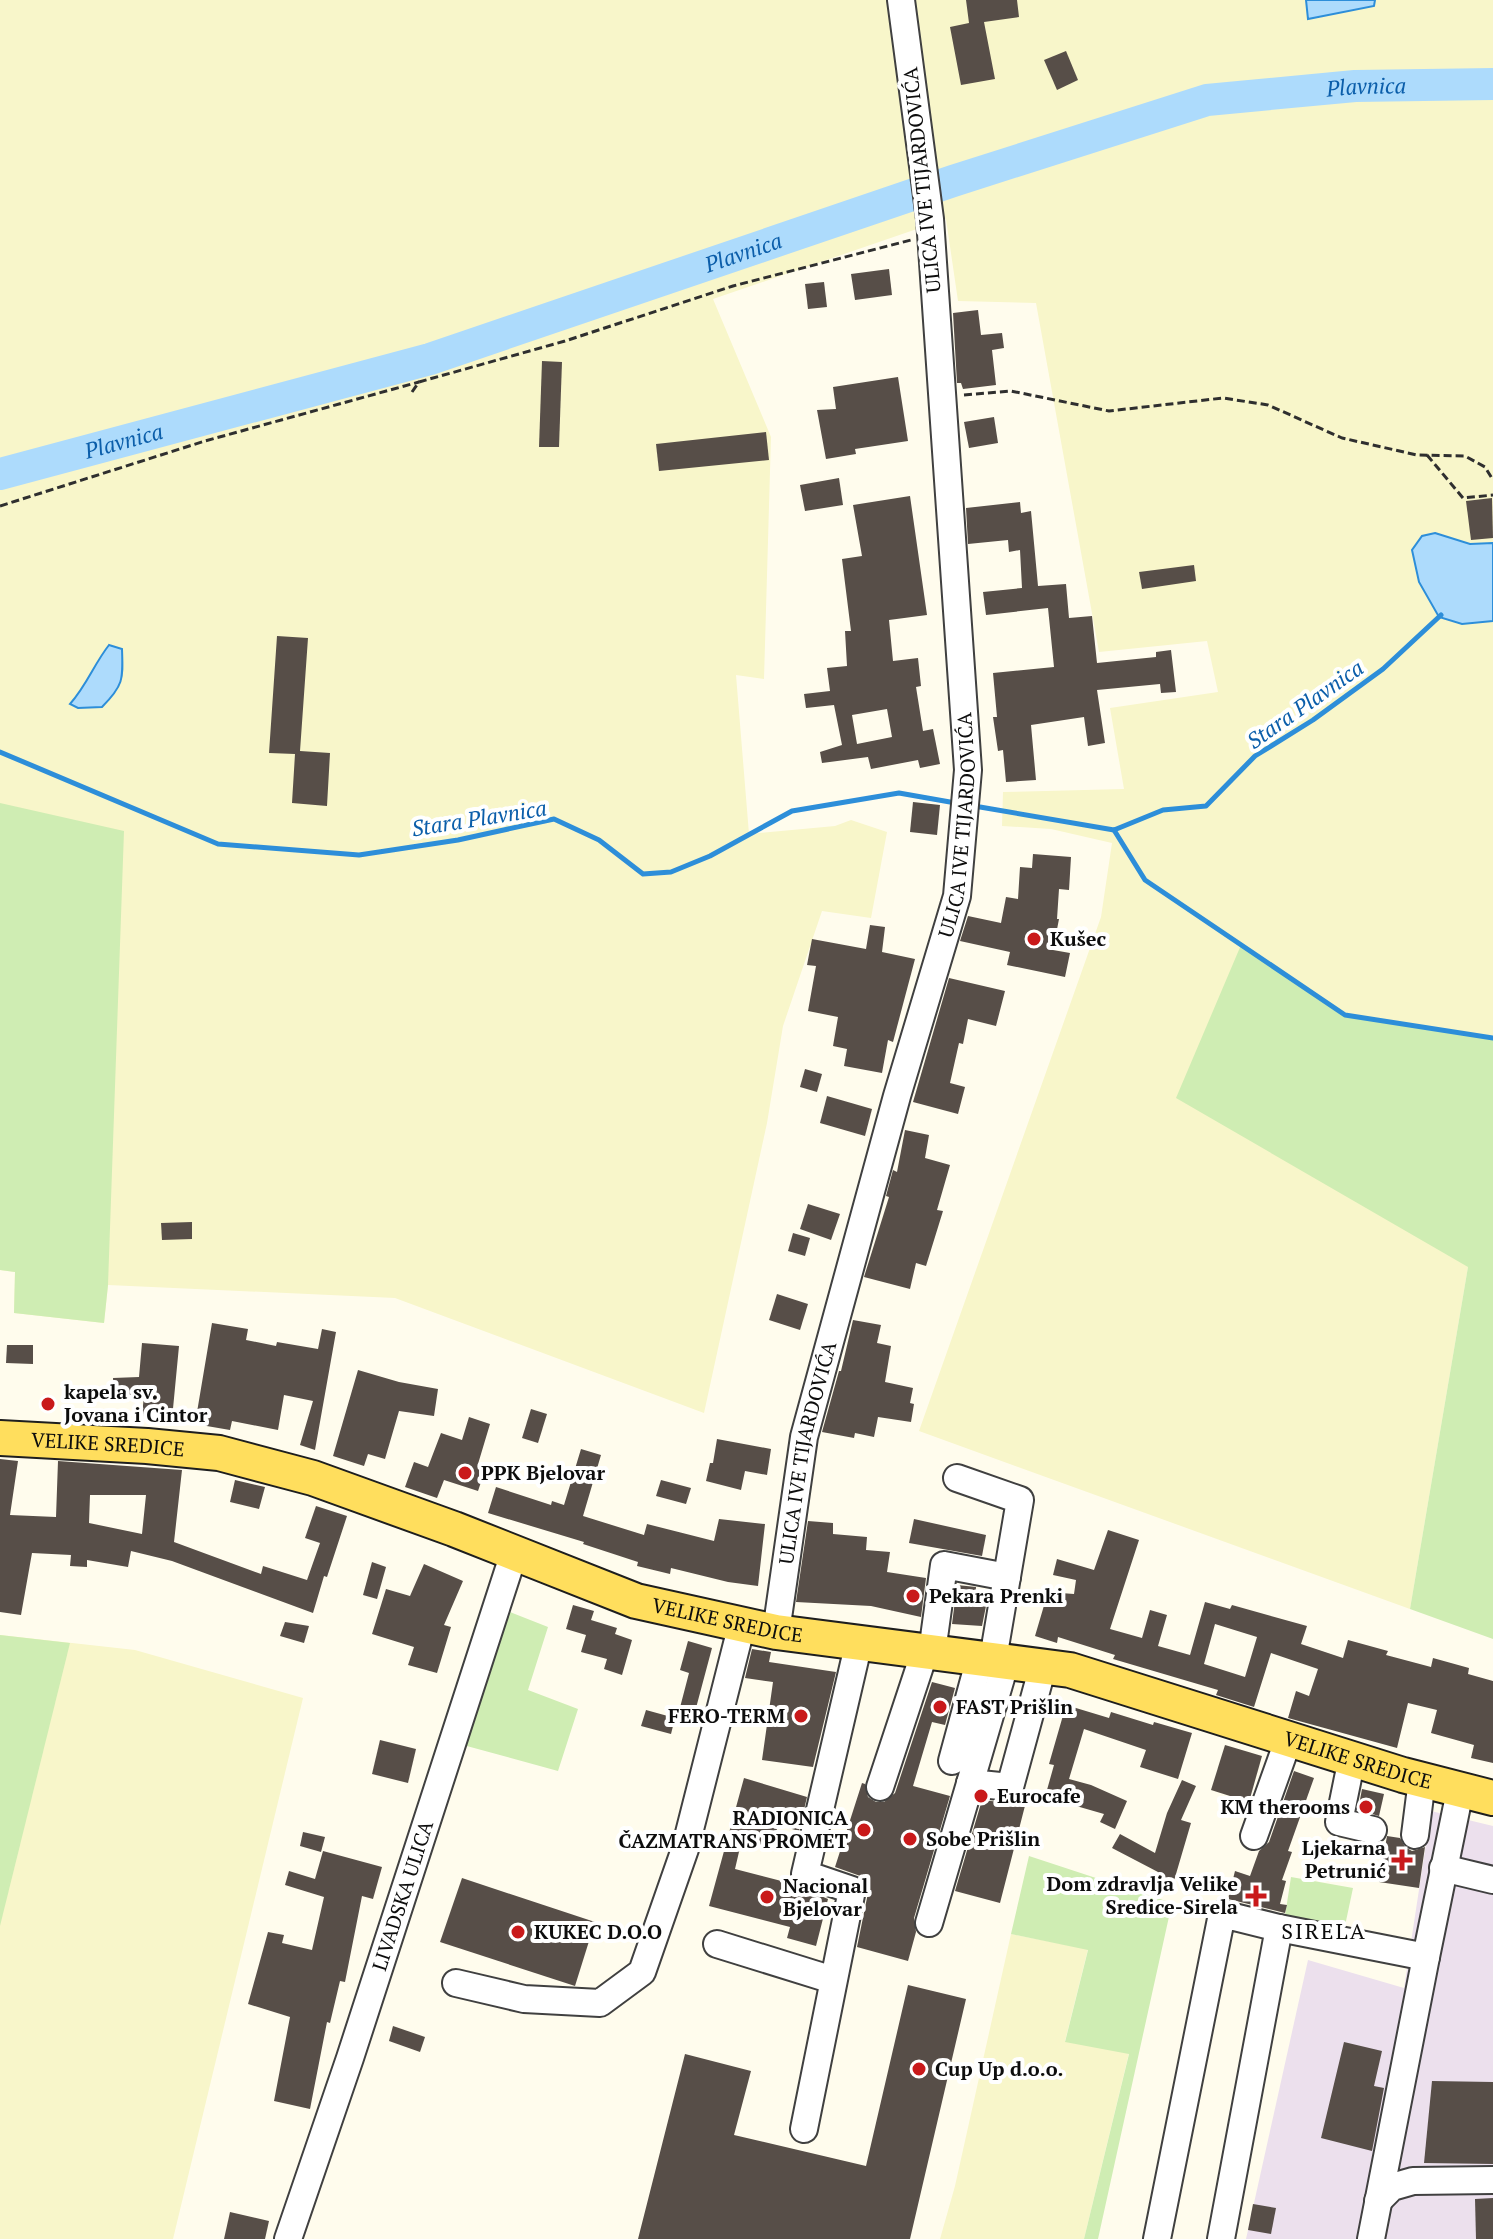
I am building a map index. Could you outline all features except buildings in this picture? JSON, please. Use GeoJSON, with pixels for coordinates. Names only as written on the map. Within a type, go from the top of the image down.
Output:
{"type":"FeatureCollection","features":[{"type":"Feature","properties":{"kind":"main road","name":"VELIKE SREDICE"},"geometry":{"type":"LineString","coordinates":[[0,1438],[219,1453],[313,1478],[636,1601],[776,1632],[1070,1670],[1422,1780],[1477,1794]]}},
{"type":"Feature","properties":{"kind":"street","name":"ULICA IVE TIJARDOVIĆA"},"geometry":{"type":"LineString","coordinates":[[776,1632],[804,1437],[893,1111],[957,896],[968,770],[941,397],[922,234],[926,153],[901,0]]}},
{"type":"Feature","properties":{"kind":"street"},"geometry":{"type":"LineString","coordinates":[[929,1923],[970,1783],[1020,1500],[957,1478]]}},
{"type":"Feature","properties":{"kind":"street","name":"LIVADSKA ULICA"},"geometry":{"type":"LineString","coordinates":[[288,2239],[514,1553]]}},
{"type":"Feature","properties":{"kind":"street"},"geometry":{"type":"LineString","coordinates":[[880,1787],[928,1651],[944,1565],[1007,1577]]}},
{"type":"Feature","properties":{"kind":"street"},"geometry":{"type":"LineString","coordinates":[[456,1983],[524,1999],[600,2003],[642,1972],[685,1849],[742,1624]]}},
{"type":"Feature","properties":{"kind":"street"},"geometry":{"type":"LineString","coordinates":[[804,2129],[852,1890],[805,1874],[859,1642]]}},
{"type":"Feature","properties":{"kind":"street"},"geometry":{"type":"LineString","coordinates":[[952,1761],[993,1659]]}},
{"type":"Feature","properties":{"kind":"street"},"geometry":{"type":"LineString","coordinates":[[970,1783],[1010,1787],[1043,1666]]}},
{"type":"Feature","properties":{"kind":"street"},"geometry":{"type":"LineString","coordinates":[[1254,1836],[1289,1738]]}},
{"type":"Feature","properties":{"kind":"street"},"geometry":{"type":"LineString","coordinates":[[1352,1758],[1339,1822],[1373,1830]]}},
{"type":"Feature","properties":{"kind":"street"},"geometry":{"type":"LineString","coordinates":[[1415,1835],[1422,1780]]}},
{"type":"Feature","properties":{"kind":"street","name":"VELIKE SREDICE"},"geometry":{"type":"LineString","coordinates":[[1371,2239],[1443,1868],[1477,1794]]}},
{"type":"Feature","properties":{"kind":"street"},"geometry":{"type":"LineString","coordinates":[[1443,1868],[1493,1880]]}},
{"type":"Feature","properties":{"kind":"street"},"geometry":{"type":"LineString","coordinates":[[1157,2239],[1222,1914],[1426,1957]]}},
{"type":"Feature","properties":{"kind":"street"},"geometry":{"type":"LineString","coordinates":[[1221,2239],[1279,1928]]}},
{"type":"Feature","properties":{"kind":"street"},"geometry":{"type":"LineString","coordinates":[[717,1944],[833,1980]]}},
{"type":"Feature","properties":{"kind":"street"},"geometry":{"type":"LineString","coordinates":[[1378,2201],[1392,2187],[1413,2181],[1493,2180]]}},
{"type":"Feature","properties":{"kind":"path"},"geometry":{"type":"LineString","coordinates":[[0,506],[205,441],[565,341],[733,286],[922,234]]}},
{"type":"Feature","properties":{"kind":"path"},"geometry":{"type":"LineString","coordinates":[[412,392],[419,382]]}},
{"type":"Feature","properties":{"kind":"path"},"geometry":{"type":"LineString","coordinates":[[941,397],[1011,391],[1109,411],[1223,398],[1268,405],[1342,438],[1427,455],[1465,456],[1485,467],[1493,480]]}},
{"type":"Feature","properties":{"kind":"path"},"geometry":{"type":"LineString","coordinates":[[1427,455],[1463,498],[1493,495]]}},
{"type":"Feature","properties":{"kind":"shaded area"},"geometry":{"type":"Polygon","coordinates":[[[0,0],[1493,0],[1493,1037],[1345,1015],[1242,945],[1468,1267],[1410,1609],[919,1431],[1101,917],[1112,843],[1051,829],[1002,826],[1003,792],[1124,789],[1110,708],[1218,692],[1207,641],[1099,652],[1036,303],[958,301],[946,219],[713,299],[771,437],[764,679],[736,675],[749,834],[835,826],[851,820],[887,832],[871,918],[822,911],[783,1026],[767,1123],[704,1413],[395,1298],[108,1285],[104,1323],[14,1313],[15,1272],[0,1270],[0,0]]]}},
{"type":"Feature","properties":{"kind":"shaded area"},"geometry":{"type":"Polygon","coordinates":[[[0,1635],[135,1650],[303,1698],[173,2239],[0,2239],[0,1635]]]}},
{"type":"Feature","properties":{"kind":"shaded area"},"geometry":{"type":"Polygon","coordinates":[[[1431,1811],[1493,1826],[1493,2239],[1246,2239],[1308,1960],[1404,1988],[1431,1811]]]}},
{"type":"Feature","properties":{"kind":"shaded area"},"geometry":{"type":"Polygon","coordinates":[[[1011,1934],[1088,1949],[1065,2041],[1129,2053],[1084,2239],[940,2239],[955,2186],[1011,1934]]]}},
{"type":"Feature","properties":{"kind":"green space"},"geometry":{"type":"Polygon","coordinates":[[[0,803],[124,831],[108,1285],[104,1323],[14,1313],[15,1272],[0,1270],[0,803]]]}},
{"type":"Feature","properties":{"kind":"green space"},"geometry":{"type":"Polygon","coordinates":[[[1241,945],[1345,1015],[1493,1037],[1493,1639],[1410,1609],[1468,1267],[1176,1098],[1241,945]]]}},
{"type":"Feature","properties":{"kind":"green space"},"geometry":{"type":"Polygon","coordinates":[[[497,1607],[548,1627],[528,1690],[578,1709],[558,1771],[452,1742],[497,1607]]]}},
{"type":"Feature","properties":{"kind":"green space"},"geometry":{"type":"Polygon","coordinates":[[[0,1635],[70,1643],[0,1926],[0,1635]]]}},
{"type":"Feature","properties":{"kind":"green space"},"geometry":{"type":"Polygon","coordinates":[[[1029,1856],[1172,1903],[1098,2239],[1084,2239],[1129,2054],[1065,2042],[1088,1950],[1011,1934],[1029,1856]]]}},
{"type":"Feature","properties":{"kind":"green space"},"geometry":{"type":"Polygon","coordinates":[[[1291,1877],[1353,1888],[1342,1940],[1283,1929],[1291,1877]]]}},
{"type":"Feature","properties":{"kind":"water"},"geometry":{"type":"Polygon","coordinates":[[[1306,0],[1375,0],[1374,6],[1308,19],[1306,0]]]}},
{"type":"Feature","properties":{"kind":"water"},"geometry":{"type":"Polygon","coordinates":[[[1435,533],[1470,544],[1493,543],[1493,621],[1462,624],[1439,617],[1419,582],[1412,550],[1422,536],[1435,533]]]}},
{"type":"Feature","properties":{"kind":"water"},"geometry":{"type":"Polygon","coordinates":[[[109,645],[122,649],[122,675],[115,693],[102,707],[78,708],[70,704],[81,689],[109,645]]]}},
{"type":"Feature","properties":{"kind":"waterway","name":"Plavnica"},"geometry":{"type":"LineString","coordinates":[[0,474],[430,359],[953,181],[1207,100],[1355,86],[1493,84]]}},
{"type":"Feature","properties":{"kind":"waterway","name":"Stara Plavnica"},"geometry":{"type":"LineString","coordinates":[[980,807],[1114,830],[1163,810],[1206,806],[1255,756],[1313,720],[1383,669],[1441,615]]}},
{"type":"Feature","properties":{"kind":"waterway","name":"Stara Plavnica"},"geometry":{"type":"LineString","coordinates":[[0,752],[218,844],[359,855],[458,840],[554,819],[599,840],[643,874],[671,872],[710,856],[792,811],[899,793],[950,802]]}},
{"type":"Feature","properties":{"kind":"waterway"},"geometry":{"type":"LineString","coordinates":[[1114,830],[1145,880],[1345,1015],[1493,1038]]}},
{"type":"Feature","properties":{"kind":"place","name":"Kušec"},"geometry":{"type":"Point","coordinates":[1034,939]}},
{"type":"Feature","properties":{"kind":"place","name":"kapela sv. Jovana i Cintor"},"geometry":{"type":"Point","coordinates":[48,1404]}},
{"type":"Feature","properties":{"kind":"place","name":"PPK Bjelovar"},"geometry":{"type":"Point","coordinates":[465,1473]}},
{"type":"Feature","properties":{"kind":"place","name":"Pekara Prenki"},"geometry":{"type":"Point","coordinates":[913,1596]}},
{"type":"Feature","properties":{"kind":"place","name":"FAST Prišlin"},"geometry":{"type":"Point","coordinates":[940,1707]}},
{"type":"Feature","properties":{"kind":"place","name":"FERO-TERM"},"geometry":{"type":"Point","coordinates":[801,1716]}},
{"type":"Feature","properties":{"kind":"place","name":"Eurocafe"},"geometry":{"type":"Point","coordinates":[981,1796]}},
{"type":"Feature","properties":{"kind":"place","name":"KM therooms"},"geometry":{"type":"Point","coordinates":[1366,1807]}},
{"type":"Feature","properties":{"kind":"place","name":"RADIONICA ČAZMATRANS PROMET"},"geometry":{"type":"Point","coordinates":[864,1830]}},
{"type":"Feature","properties":{"kind":"place","name":"Sobe Prišlin"},"geometry":{"type":"Point","coordinates":[910,1839]}},
{"type":"Feature","properties":{"kind":"place","name":"Ljekarna Petrunić"},"geometry":{"type":"Point","coordinates":[1402,1860]}},
{"type":"Feature","properties":{"kind":"place","name":"Dom zdravlja Velike Sredice-Sirela"},"geometry":{"type":"Point","coordinates":[1256,1896]}},
{"type":"Feature","properties":{"kind":"place","name":"Nacional Bjelovar"},"geometry":{"type":"Point","coordinates":[767,1897]}},
{"type":"Feature","properties":{"kind":"place","name":"KUKEC D.O.O"},"geometry":{"type":"Point","coordinates":[518,1932]}},
{"type":"Feature","properties":{"kind":"place","name":"Cup Up d.o.o."},"geometry":{"type":"Point","coordinates":[919,2069]}},
{"type":"Feature","properties":{"kind":"district","name":"SIRELA"},"geometry":{"type":"Point","coordinates":[1324,1931]}}]}
